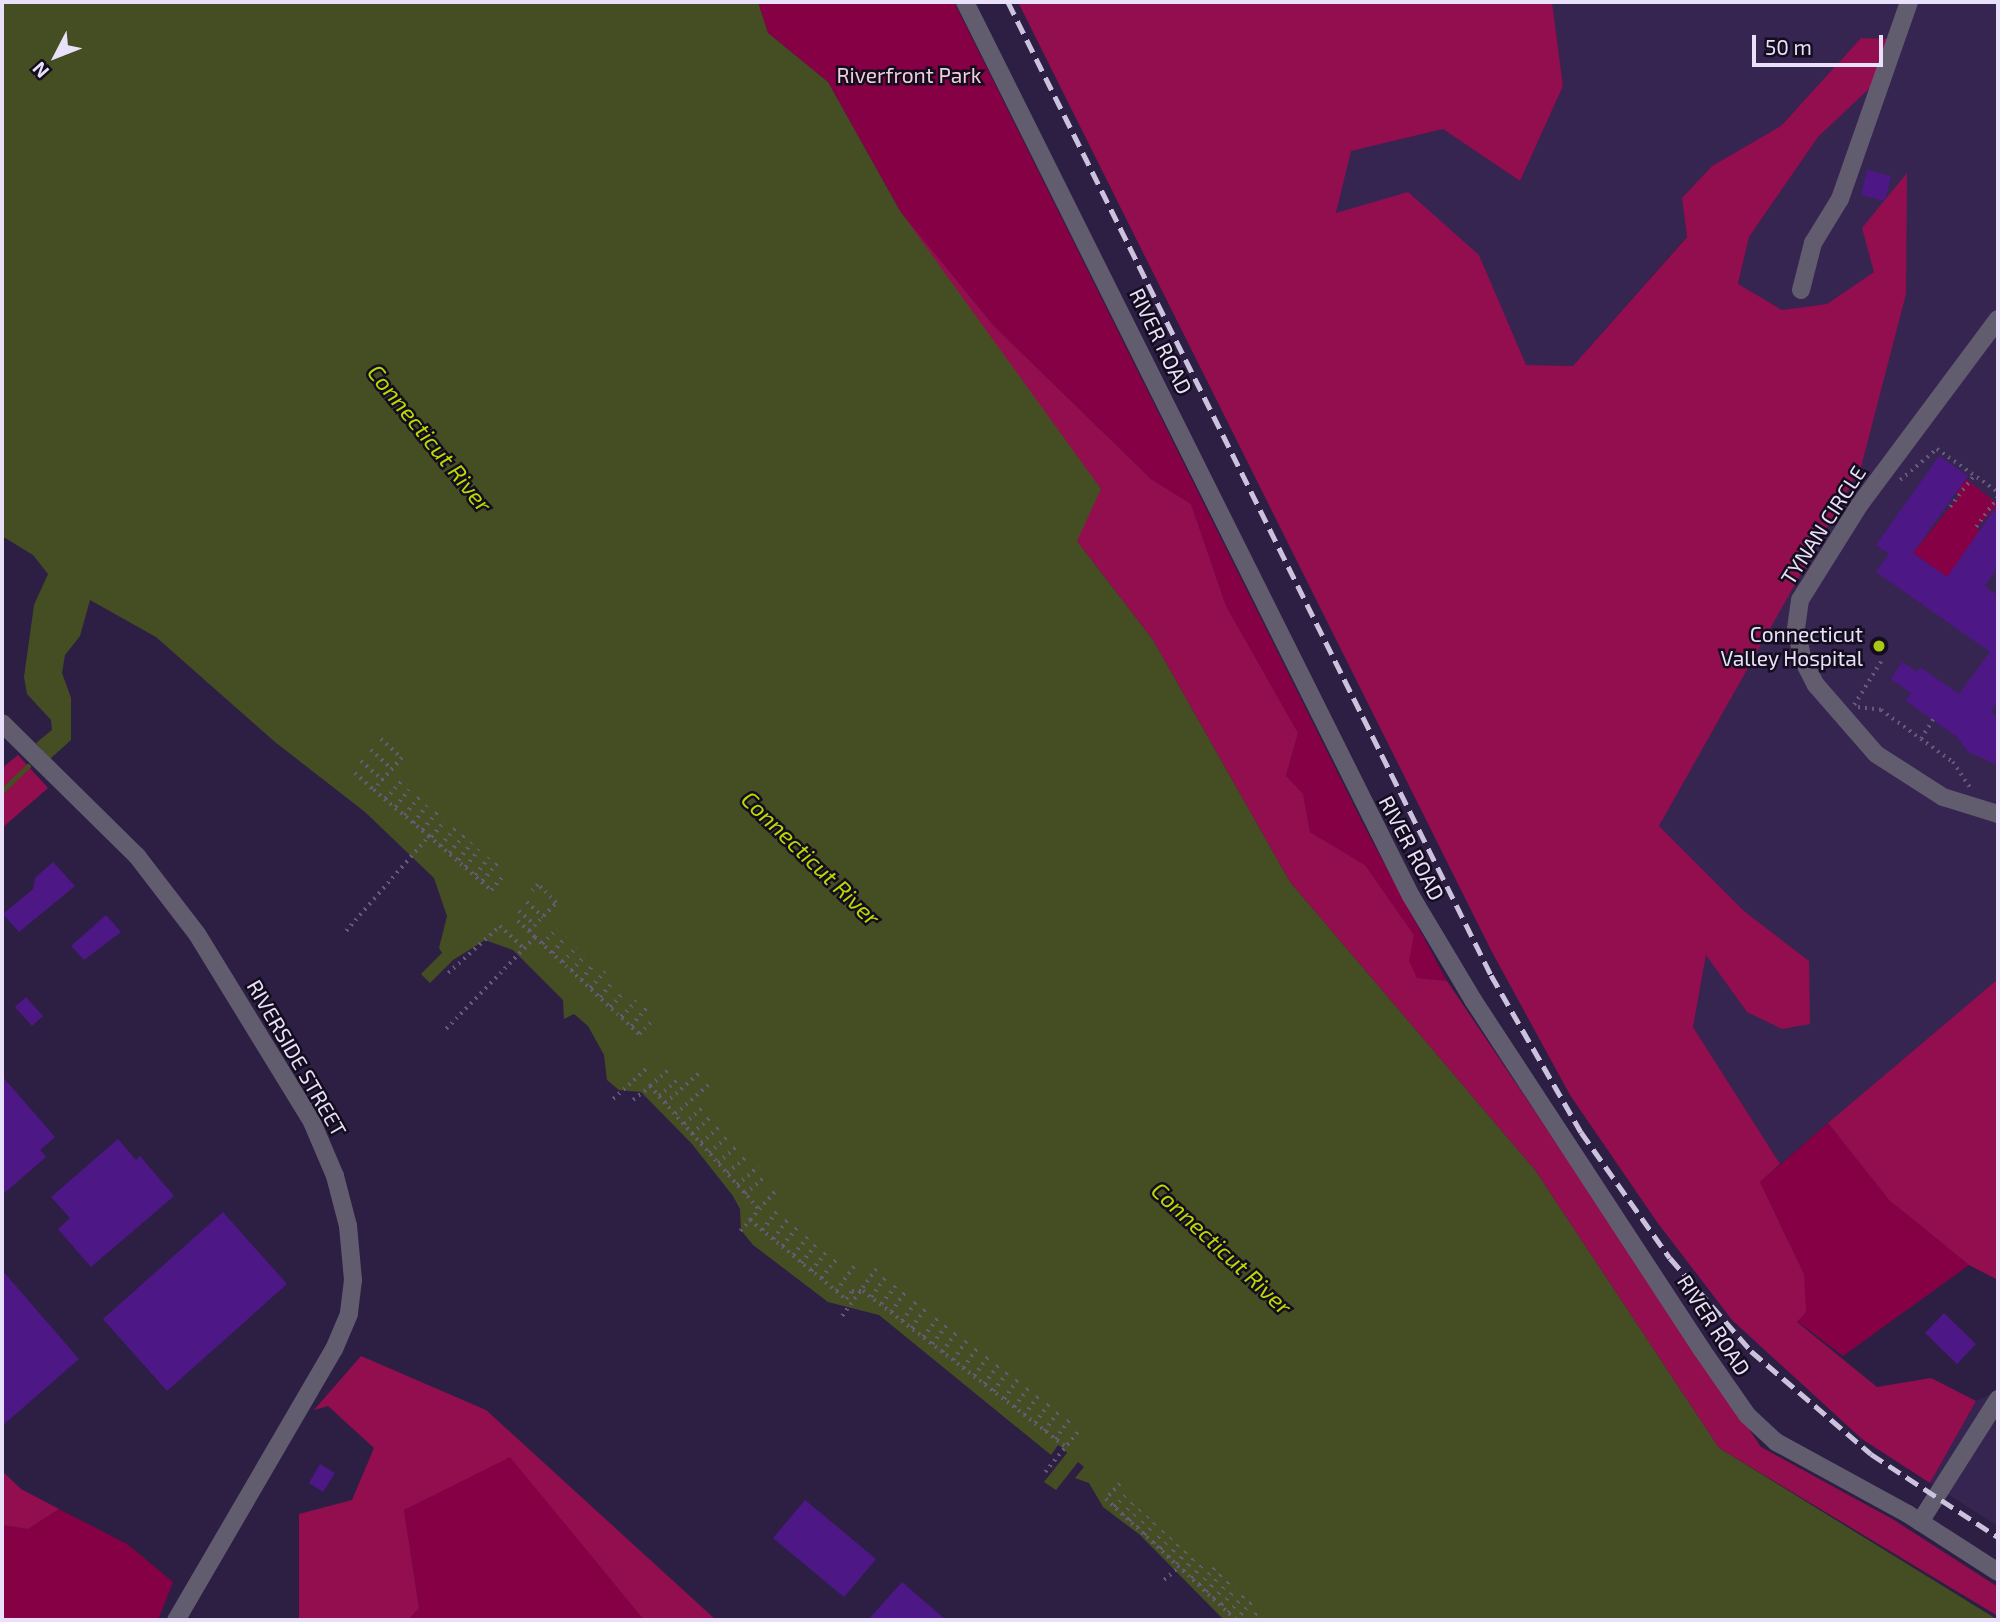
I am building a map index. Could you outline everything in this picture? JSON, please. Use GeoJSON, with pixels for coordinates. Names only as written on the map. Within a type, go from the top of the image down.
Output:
{"type":"FeatureCollection","features":[{"type":"Feature","properties":{"kind":"street","name":"RIVER ROAD"},"geometry":{"type":"LineString","coordinates":[[965,2],[1385,848],[1473,1000],[1747,1415],[1796,1455],[1920,1522],[1998,1572]]}},
{"type":"Feature","properties":{"kind":"street"},"geometry":{"type":"LineString","coordinates":[[1801,290],[1813,243],[1840,199],[1909,2]]}},
{"type":"Feature","properties":{"kind":"street","name":"TYNAN CIRCLE"},"geometry":{"type":"LineString","coordinates":[[1998,320],[1860,504],[1800,600],[1796,630],[1803,660],[1816,685],[1876,754],[1943,797],[1998,814]]}},
{"type":"Feature","properties":{"kind":"street","name":"RIVERSIDE STREET"},"geometry":{"type":"LineString","coordinates":[[2,723],[137,856],[197,934],[312,1122],[335,1175],[348,1226],[354,1280],[349,1314],[334,1349],[176,1620]]}},
{"type":"Feature","properties":{"kind":"street"},"geometry":{"type":"LineString","coordinates":[[1920,1522],[1998,1399]]}},
{"type":"Feature","properties":{"kind":"path"},"geometry":{"type":"LineString","coordinates":[[1895,483],[1937,449],[1998,495],[1976,527]]}},
{"type":"Feature","properties":{"kind":"path"},"geometry":{"type":"LineString","coordinates":[[1950,507],[1974,475]]}},
{"type":"Feature","properties":{"kind":"path"},"geometry":{"type":"LineString","coordinates":[[1883,658],[1851,707],[1881,710],[1963,771],[1972,791]]}},
{"type":"Feature","properties":{"kind":"path"},"geometry":{"type":"LineString","coordinates":[[1921,738],[1933,719]]}},
{"type":"Feature","properties":{"kind":"path"},"geometry":{"type":"LineString","coordinates":[[374,790],[402,758],[381,739]]}},
{"type":"Feature","properties":{"kind":"path"},"geometry":{"type":"LineString","coordinates":[[371,750],[392,769]]}},
{"type":"Feature","properties":{"kind":"path"},"geometry":{"type":"LineString","coordinates":[[361,761],[383,780]]}},
{"type":"Feature","properties":{"kind":"path"},"geometry":{"type":"LineString","coordinates":[[355,773],[491,890],[503,875]]}},
{"type":"Feature","properties":{"kind":"path"},"geometry":{"type":"LineString","coordinates":[[385,799],[401,782]]}},
{"type":"Feature","properties":{"kind":"path"},"geometry":{"type":"LineString","coordinates":[[395,807],[409,790]]}},
{"type":"Feature","properties":{"kind":"path"},"geometry":{"type":"LineString","coordinates":[[404,815],[419,798]]}},
{"type":"Feature","properties":{"kind":"path"},"geometry":{"type":"LineString","coordinates":[[413,822],[427,806]]}},
{"type":"Feature","properties":{"kind":"path"},"geometry":{"type":"LineString","coordinates":[[422,830],[437,814]]}},
{"type":"Feature","properties":{"kind":"path"},"geometry":{"type":"LineString","coordinates":[[346,931],[445,821]]}},
{"type":"Feature","properties":{"kind":"path"},"geometry":{"type":"LineString","coordinates":[[440,846],[454,829]]}},
{"type":"Feature","properties":{"kind":"path"},"geometry":{"type":"LineString","coordinates":[[449,853],[464,836]]}},
{"type":"Feature","properties":{"kind":"path"},"geometry":{"type":"LineString","coordinates":[[457,861],[472,843]]}},
{"type":"Feature","properties":{"kind":"path"},"geometry":{"type":"LineString","coordinates":[[465,867],[479,850]]}},
{"type":"Feature","properties":{"kind":"path"},"geometry":{"type":"LineString","coordinates":[[475,875],[489,858]]}},
{"type":"Feature","properties":{"kind":"path"},"geometry":{"type":"LineString","coordinates":[[482,881],[497,864]]}},
{"type":"Feature","properties":{"kind":"path"},"geometry":{"type":"LineString","coordinates":[[529,932],[556,903],[538,885],[532,891]]}},
{"type":"Feature","properties":{"kind":"path"},"geometry":{"type":"LineString","coordinates":[[527,902],[543,917]]}},
{"type":"Feature","properties":{"kind":"path"},"geometry":{"type":"LineString","coordinates":[[519,911],[535,925]]}},
{"type":"Feature","properties":{"kind":"path"},"geometry":{"type":"LineString","coordinates":[[518,921],[639,1034],[653,1020]]}},
{"type":"Feature","properties":{"kind":"path"},"geometry":{"type":"LineString","coordinates":[[448,973],[500,926],[524,948]]}},
{"type":"Feature","properties":{"kind":"path"},"geometry":{"type":"LineString","coordinates":[[542,944],[557,929]]}},
{"type":"Feature","properties":{"kind":"path"},"geometry":{"type":"LineString","coordinates":[[446,1029],[535,937]]}},
{"type":"Feature","properties":{"kind":"path"},"geometry":{"type":"LineString","coordinates":[[552,953],[566,937]]}},
{"type":"Feature","properties":{"kind":"path"},"geometry":{"type":"LineString","coordinates":[[562,962],[577,947]]}},
{"type":"Feature","properties":{"kind":"path"},"geometry":{"type":"LineString","coordinates":[[571,971],[585,956]]}},
{"type":"Feature","properties":{"kind":"path"},"geometry":{"type":"LineString","coordinates":[[581,980],[594,964]]}},
{"type":"Feature","properties":{"kind":"path"},"geometry":{"type":"LineString","coordinates":[[590,988],[605,972]]}},
{"type":"Feature","properties":{"kind":"path"},"geometry":{"type":"LineString","coordinates":[[600,997],[614,981]]}},
{"type":"Feature","properties":{"kind":"path"},"geometry":{"type":"LineString","coordinates":[[610,1007],[624,992]]}},
{"type":"Feature","properties":{"kind":"path"},"geometry":{"type":"LineString","coordinates":[[621,1017],[636,1001]]}},
{"type":"Feature","properties":{"kind":"path"},"geometry":{"type":"LineString","coordinates":[[631,1026],[646,1009]]}},
{"type":"Feature","properties":{"kind":"path"},"geometry":{"type":"LineString","coordinates":[[613,1099],[648,1067]]}},
{"type":"Feature","properties":{"kind":"path"},"geometry":{"type":"LineString","coordinates":[[633,1100],[668,1070]]}},
{"type":"Feature","properties":{"kind":"path"},"geometry":{"type":"LineString","coordinates":[[665,1103],[699,1073]]}},
{"type":"Feature","properties":{"kind":"path"},"geometry":{"type":"LineString","coordinates":[[659,1096],[678,1078]]}},
{"type":"Feature","properties":{"kind":"path"},"geometry":{"type":"LineString","coordinates":[[650,1086],[759,1209]]}},
{"type":"Feature","properties":{"kind":"path"},"geometry":{"type":"LineString","coordinates":[[675,1114],[708,1086]]}},
{"type":"Feature","properties":{"kind":"path"},"geometry":{"type":"LineString","coordinates":[[684,1124],[704,1107]]}},
{"type":"Feature","properties":{"kind":"path"},"geometry":{"type":"LineString","coordinates":[[692,1134],[711,1116]]}},
{"type":"Feature","properties":{"kind":"path"},"geometry":{"type":"LineString","coordinates":[[701,1143],[720,1126]]}},
{"type":"Feature","properties":{"kind":"path"},"geometry":{"type":"LineString","coordinates":[[709,1153],[729,1135]]}},
{"type":"Feature","properties":{"kind":"path"},"geometry":{"type":"LineString","coordinates":[[718,1163],[738,1145]]}},
{"type":"Feature","properties":{"kind":"path"},"geometry":{"type":"LineString","coordinates":[[727,1173],[747,1156]]}},
{"type":"Feature","properties":{"kind":"path"},"geometry":{"type":"LineString","coordinates":[[737,1185],[758,1167]]}},
{"type":"Feature","properties":{"kind":"path"},"geometry":{"type":"LineString","coordinates":[[745,1194],[765,1176]]}},
{"type":"Feature","properties":{"kind":"path"},"geometry":{"type":"LineString","coordinates":[[740,1231],[776,1190]]}},
{"type":"Feature","properties":{"kind":"path"},"geometry":{"type":"LineString","coordinates":[[762,1230],[778,1210]]}},
{"type":"Feature","properties":{"kind":"path"},"geometry":{"type":"LineString","coordinates":[[773,1239],[788,1219]]}},
{"type":"Feature","properties":{"kind":"path"},"geometry":{"type":"LineString","coordinates":[[750,1220],[846,1299],[852,1291],[863,1291],[1066,1447]]}},
{"type":"Feature","properties":{"kind":"path"},"geometry":{"type":"LineString","coordinates":[[782,1246],[798,1226]]}},
{"type":"Feature","properties":{"kind":"path"},"geometry":{"type":"LineString","coordinates":[[793,1255],[809,1235]]}},
{"type":"Feature","properties":{"kind":"path"},"geometry":{"type":"LineString","coordinates":[[801,1263],[818,1242]]}},
{"type":"Feature","properties":{"kind":"path"},"geometry":{"type":"LineString","coordinates":[[811,1271],[827,1251]]}},
{"type":"Feature","properties":{"kind":"path"},"geometry":{"type":"LineString","coordinates":[[821,1279],[837,1259]]}},
{"type":"Feature","properties":{"kind":"path"},"geometry":{"type":"LineString","coordinates":[[836,1291],[855,1265]]}},
{"type":"Feature","properties":{"kind":"path"},"geometry":{"type":"LineString","coordinates":[[842,1316],[876,1269]]}},
{"type":"Feature","properties":{"kind":"path"},"geometry":{"type":"LineString","coordinates":[[870,1297],[886,1276]]}},
{"type":"Feature","properties":{"kind":"path"},"geometry":{"type":"LineString","coordinates":[[881,1304],[897,1284]]}},
{"type":"Feature","properties":{"kind":"path"},"geometry":{"type":"LineString","coordinates":[[891,1312],[905,1292]]}},
{"type":"Feature","properties":{"kind":"path"},"geometry":{"type":"LineString","coordinates":[[902,1321],[916,1302]]}},
{"type":"Feature","properties":{"kind":"path"},"geometry":{"type":"LineString","coordinates":[[911,1328],[926,1308]]}},
{"type":"Feature","properties":{"kind":"path"},"geometry":{"type":"LineString","coordinates":[[923,1337],[938,1318]]}},
{"type":"Feature","properties":{"kind":"path"},"geometry":{"type":"LineString","coordinates":[[932,1344],[947,1325]]}},
{"type":"Feature","properties":{"kind":"path"},"geometry":{"type":"LineString","coordinates":[[942,1352],[956,1333]]}},
{"type":"Feature","properties":{"kind":"path"},"geometry":{"type":"LineString","coordinates":[[953,1360],[967,1340]]}},
{"type":"Feature","properties":{"kind":"path"},"geometry":{"type":"LineString","coordinates":[[963,1368],[977,1348]]}},
{"type":"Feature","properties":{"kind":"path"},"geometry":{"type":"LineString","coordinates":[[974,1376],[988,1357]]}},
{"type":"Feature","properties":{"kind":"path"},"geometry":{"type":"LineString","coordinates":[[984,1384],[999,1364]]}},
{"type":"Feature","properties":{"kind":"path"},"geometry":{"type":"LineString","coordinates":[[993,1391],[1008,1372]]}},
{"type":"Feature","properties":{"kind":"path"},"geometry":{"type":"LineString","coordinates":[[1004,1399],[1018,1379]]}},
{"type":"Feature","properties":{"kind":"path"},"geometry":{"type":"LineString","coordinates":[[1014,1407],[1029,1387]]}},
{"type":"Feature","properties":{"kind":"path"},"geometry":{"type":"LineString","coordinates":[[1024,1415],[1040,1395]]}},
{"type":"Feature","properties":{"kind":"path"},"geometry":{"type":"LineString","coordinates":[[1035,1423],[1048,1404]]}},
{"type":"Feature","properties":{"kind":"path"},"geometry":{"type":"LineString","coordinates":[[1044,1431],[1059,1411]]}},
{"type":"Feature","properties":{"kind":"path"},"geometry":{"type":"LineString","coordinates":[[1055,1439],[1070,1419]]}},
{"type":"Feature","properties":{"kind":"path"},"geometry":{"type":"LineString","coordinates":[[1045,1472],[1080,1429]]}},
{"type":"Feature","properties":{"kind":"path"},"geometry":{"type":"LineString","coordinates":[[1120,1484],[1106,1499],[1228,1613],[1236,1620],[1251,1603]]}},
{"type":"Feature","properties":{"kind":"path"},"geometry":{"type":"LineString","coordinates":[[1114,1507],[1127,1494]]}},
{"type":"Feature","properties":{"kind":"path"},"geometry":{"type":"LineString","coordinates":[[1122,1514],[1134,1502]]}},
{"type":"Feature","properties":{"kind":"path"},"geometry":{"type":"LineString","coordinates":[[1129,1521],[1142,1508]]}},
{"type":"Feature","properties":{"kind":"path"},"geometry":{"type":"LineString","coordinates":[[1137,1528],[1149,1516]]}},
{"type":"Feature","properties":{"kind":"path"},"geometry":{"type":"LineString","coordinates":[[1144,1535],[1156,1521]]}},
{"type":"Feature","properties":{"kind":"path"},"geometry":{"type":"LineString","coordinates":[[1153,1543],[1165,1530]]}},
{"type":"Feature","properties":{"kind":"path"},"geometry":{"type":"LineString","coordinates":[[1160,1549],[1172,1537]]}},
{"type":"Feature","properties":{"kind":"path"},"geometry":{"type":"LineString","coordinates":[[1168,1557],[1179,1544]]}},
{"type":"Feature","properties":{"kind":"path"},"geometry":{"type":"LineString","coordinates":[[1179,1567],[1187,1551]]}},
{"type":"Feature","properties":{"kind":"path"},"geometry":{"type":"LineString","coordinates":[[1164,1580],[1195,1558]]}},
{"type":"Feature","properties":{"kind":"path"},"geometry":{"type":"LineString","coordinates":[[1191,1578],[1203,1564]]}},
{"type":"Feature","properties":{"kind":"path"},"geometry":{"type":"LineString","coordinates":[[1199,1585],[1215,1568]]}},
{"type":"Feature","properties":{"kind":"path"},"geometry":{"type":"LineString","coordinates":[[1206,1592],[1221,1575]]}},
{"type":"Feature","properties":{"kind":"path"},"geometry":{"type":"LineString","coordinates":[[1213,1599],[1229,1582]]}},
{"type":"Feature","properties":{"kind":"path"},"geometry":{"type":"LineString","coordinates":[[1221,1605],[1236,1590]]}},
{"type":"Feature","properties":{"kind":"path"},"geometry":{"type":"LineString","coordinates":[[1228,1613],[1244,1595]]}},
{"type":"Feature","properties":{"kind":"path"},"geometry":{"type":"LineString","coordinates":[[1250,1620],[1259,1610]]}},
{"type":"Feature","properties":{"kind":"shaded area"},"geometry":{"type":"Polygon","coordinates":[[[1018,2],[1552,2],[1563,86],[1520,181],[1443,129],[1351,151],[1336,213],[1408,192],[1479,255],[1526,365],[1573,366],[1687,237],[1682,198],[1712,166],[1781,126],[1861,38],[1888,39],[1871,87],[1818,137],[1749,237],[1738,284],[1782,310],[1827,304],[1874,272],[1862,228],[1907,173],[1906,294],[1861,467],[1659,826],[1744,911],[1809,961],[1810,1024],[1782,1029],[1747,1012],[1706,955],[1693,1027],[1780,1164],[1760,1182],[1804,1274],[1806,1312],[1797,1322],[1877,1387],[1931,1378],[1976,1401],[1930,1483],[1862,1439],[1732,1320],[1657,1222],[1570,1095],[1492,952],[1018,2]]]}},
{"type":"Feature","properties":{"kind":"shaded area","name":"Connecticut Valley Hospital"},"geometry":{"type":"Polygon","coordinates":[[[1552,2],[1998,2],[1998,979],[1780,1164],[1693,1027],[1706,954],[1747,1012],[1809,961],[1744,911],[1659,826],[1861,466],[1874,272],[1827,304],[1782,310],[1738,285],[1749,237],[1818,137],[1871,87],[1861,38],[1781,126],[1712,166],[1682,198],[1687,236],[1573,366],[1525,365],[1479,255],[1336,214],[1350,151],[1443,129],[1520,181],[1563,86],[1552,2]]]}},
{"type":"Feature","properties":{"kind":"shaded area"},"geometry":{"type":"Polygon","coordinates":[[[900,211],[994,326],[1151,479],[1191,504],[1226,606],[1298,733],[1286,776],[1303,794],[1310,832],[1365,865],[1414,935],[1409,961],[1417,978],[1447,981],[1761,1447],[1894,1520],[1998,1587],[1998,1616],[1719,1448],[1535,1170],[1290,882],[1153,640],[1077,541],[900,211]]]}},
{"type":"Feature","properties":{"kind":"shaded area"},"geometry":{"type":"Polygon","coordinates":[[[18,755],[48,788],[2,828],[2,768],[18,755]]]}},
{"type":"Feature","properties":{"kind":"shaded area"},"geometry":{"type":"Polygon","coordinates":[[[1998,979],[1998,1280],[1969,1265],[1889,1200],[1828,1123],[1998,979]]]}},
{"type":"Feature","properties":{"kind":"shaded area"},"geometry":{"type":"Polygon","coordinates":[[[361,1356],[486,1410],[716,1620],[644,1620],[510,1457],[404,1510],[419,1608],[408,1620],[299,1620],[299,1514],[352,1500],[374,1448],[328,1406],[314,1410],[361,1356]]]}},
{"type":"Feature","properties":{"kind":"shaded area"},"geometry":{"type":"Polygon","coordinates":[[[1998,1391],[1998,1526],[1930,1483],[1976,1401],[1998,1391]]]}},
{"type":"Feature","properties":{"kind":"shaded area"},"geometry":{"type":"Polygon","coordinates":[[[2,1471],[21,1489],[59,1509],[28,1529],[2,1525],[2,1471]]]}},
{"type":"Feature","properties":{"kind":"green space","name":"Riverfront Park"},"geometry":{"type":"Polygon","coordinates":[[[758,2],[954,2],[1362,822],[1447,981],[1417,978],[1408,961],[1414,935],[1365,865],[1310,832],[1303,794],[1286,777],[1298,733],[1226,606],[1191,504],[1151,479],[994,326],[900,211],[828,82],[768,33],[758,2]]]}},
{"type":"Feature","properties":{"kind":"green space"},"geometry":{"type":"Polygon","coordinates":[[[1966,479],[1998,504],[1977,528],[1980,531],[1947,577],[1913,553],[1959,496],[1956,493],[1966,479]]]}},
{"type":"Feature","properties":{"kind":"green space"},"geometry":{"type":"Polygon","coordinates":[[[1828,1123],[1889,1200],[1969,1265],[1843,1356],[1797,1321],[1804,1274],[1760,1182],[1828,1123]]]}},
{"type":"Feature","properties":{"kind":"green space"},"geometry":{"type":"Polygon","coordinates":[[[510,1456],[644,1620],[408,1620],[419,1608],[404,1510],[510,1456]]]}},
{"type":"Feature","properties":{"kind":"green space"},"geometry":{"type":"Polygon","coordinates":[[[59,1509],[127,1544],[173,1582],[158,1620],[2,1620],[2,1525],[28,1529],[59,1509]]]}},
{"type":"Feature","properties":{"kind":"water","name":"Connecticut River"},"geometry":{"type":"Polygon","coordinates":[[[2,2],[758,2],[768,33],[828,82],[900,211],[1101,489],[1077,541],[1153,640],[1290,882],[1535,1170],[1719,1448],[1998,1620],[1224,1620],[1140,1535],[1103,1507],[1089,1483],[1075,1478],[1084,1467],[1078,1462],[1056,1490],[1044,1482],[1067,1453],[1064,1449],[1058,1445],[1051,1455],[879,1315],[828,1302],[753,1245],[741,1230],[740,1209],[733,1196],[692,1144],[641,1092],[619,1090],[607,1080],[604,1055],[588,1026],[574,1014],[564,1019],[563,1000],[513,950],[485,940],[453,960],[430,983],[421,974],[442,953],[439,948],[447,916],[434,878],[365,812],[275,742],[156,637],[90,600],[80,636],[65,655],[62,673],[71,698],[71,740],[50,759],[36,743],[52,730],[51,720],[27,694],[24,677],[34,605],[48,574],[33,555],[2,536],[2,2]]]}},
{"type":"Feature","properties":{"kind":"building"},"geometry":{"type":"Polygon","coordinates":[[[1867,170],[1891,176],[1885,201],[1861,195],[1867,170]]]}},
{"type":"Feature","properties":{"kind":"building"},"geometry":{"type":"Polygon","coordinates":[[[1939,456],[1968,476],[1913,553],[1947,577],[1998,504],[1998,567],[1985,586],[1998,596],[1998,701],[1991,711],[1998,717],[1998,765],[1968,752],[1957,737],[1906,701],[1911,693],[1891,679],[1902,662],[1917,672],[1920,667],[1959,694],[1990,652],[1876,572],[1889,554],[1876,545],[1939,456]]]}},
{"type":"Feature","properties":{"kind":"building"},"geometry":{"type":"Polygon","coordinates":[[[53,862],[75,886],[19,932],[3,914],[33,889],[35,878],[53,862]]]}},
{"type":"Feature","properties":{"kind":"building"},"geometry":{"type":"Polygon","coordinates":[[[106,915],[121,932],[84,960],[71,946],[106,915]]]}},
{"type":"Feature","properties":{"kind":"building"},"geometry":{"type":"Polygon","coordinates":[[[26,997],[43,1016],[32,1026],[15,1007],[26,997]]]}},
{"type":"Feature","properties":{"kind":"building"},"geometry":{"type":"Polygon","coordinates":[[[2,1076],[55,1137],[40,1150],[46,1157],[2,1195],[2,1076]]]}},
{"type":"Feature","properties":{"kind":"building"},"geometry":{"type":"Polygon","coordinates":[[[118,1139],[136,1160],[140,1156],[174,1196],[91,1267],[58,1229],[70,1218],[51,1197],[118,1139]]]}},
{"type":"Feature","properties":{"kind":"building"},"geometry":{"type":"Polygon","coordinates":[[[223,1212],[287,1284],[167,1391],[103,1319],[223,1212]]]}},
{"type":"Feature","properties":{"kind":"building"},"geometry":{"type":"Polygon","coordinates":[[[2,1270],[79,1359],[2,1426],[2,1270]]]}},
{"type":"Feature","properties":{"kind":"building"},"geometry":{"type":"Polygon","coordinates":[[[1944,1313],[1976,1344],[1957,1364],[1925,1333],[1944,1313]]]}},
{"type":"Feature","properties":{"kind":"building"},"geometry":{"type":"Polygon","coordinates":[[[320,1464],[335,1473],[323,1492],[309,1483],[320,1464]]]}},
{"type":"Feature","properties":{"kind":"building"},"geometry":{"type":"Polygon","coordinates":[[[805,1500],[876,1559],[844,1597],[773,1538],[805,1500]]]}},
{"type":"Feature","properties":{"kind":"building"},"geometry":{"type":"Polygon","coordinates":[[[902,1582],[946,1620],[868,1620],[902,1582]]]}},
{"type":"Feature","properties":{"kind":"waterway"},"geometry":{"type":"LineString","coordinates":[[2,791],[28,766]]}},
{"type":"Feature","properties":{"kind":"railway"},"geometry":{"type":"LineString","coordinates":[[1008,2],[1491,975],[1581,1132],[1670,1258],[1751,1351],[1871,1454],[1998,1537]]}},
{"type":"Feature","properties":{"kind":"place","name":"Connecticut Valley Hospital"},"geometry":{"type":"Point","coordinates":[1879,646]}}]}
